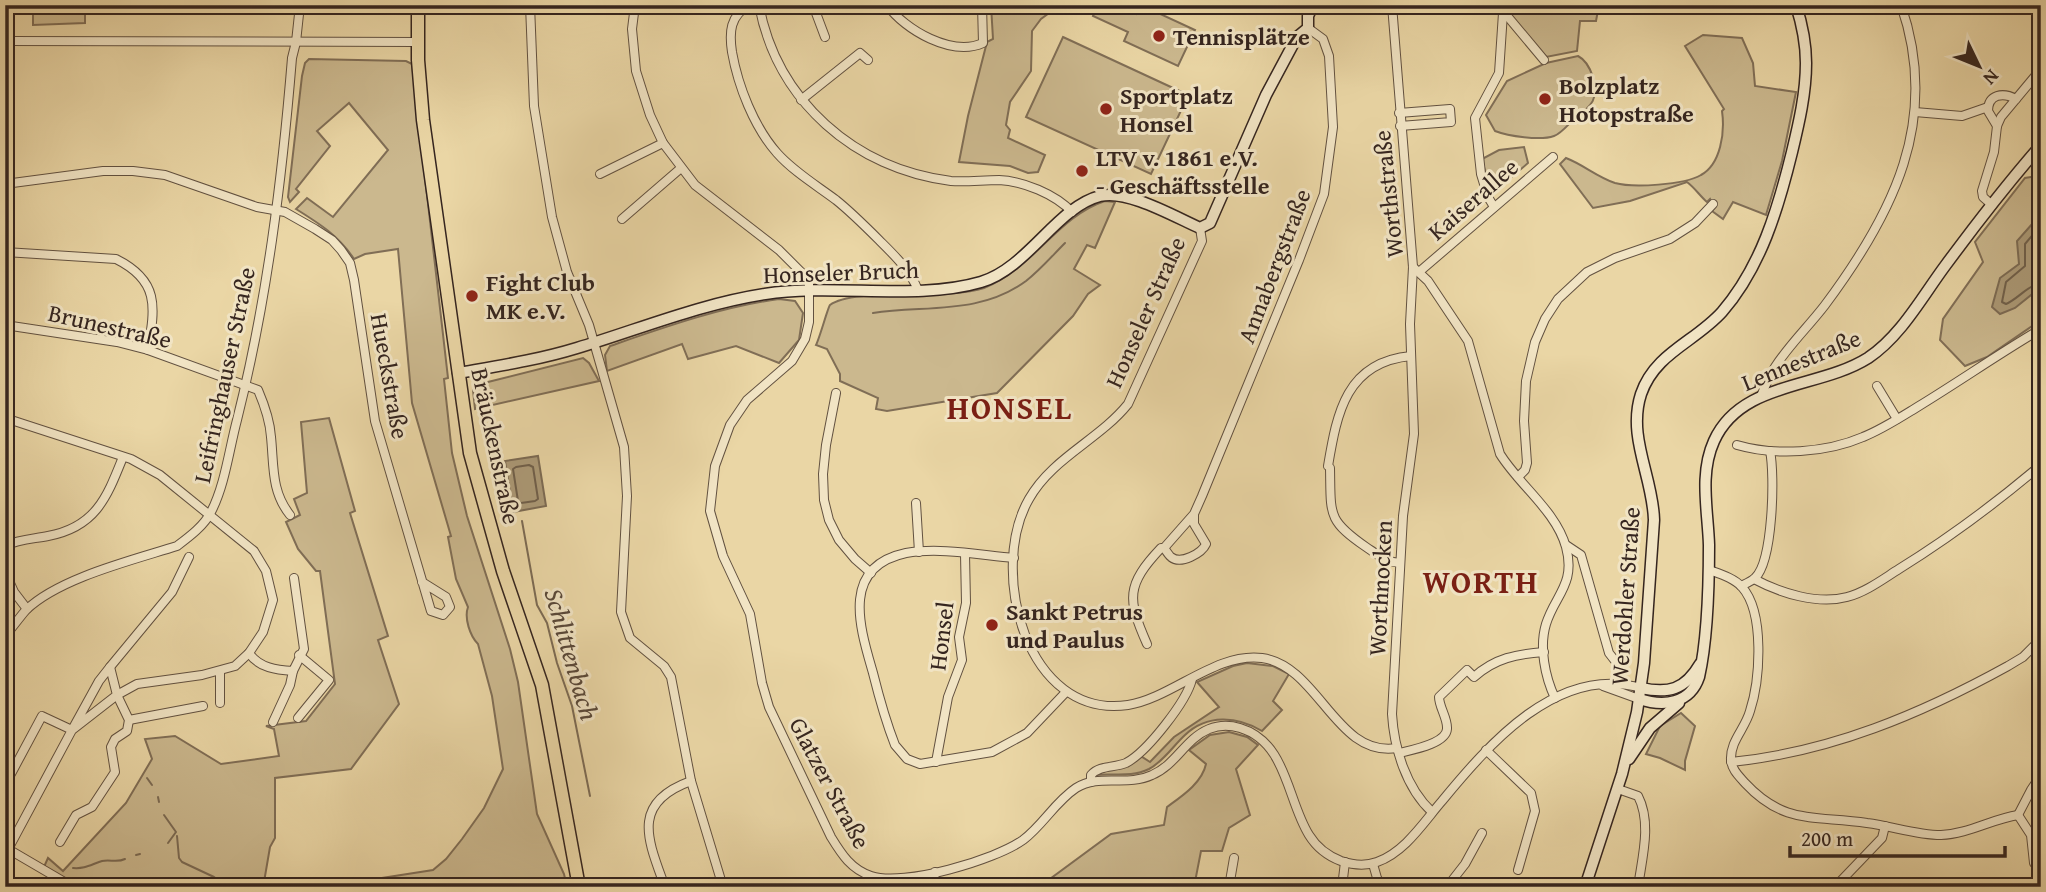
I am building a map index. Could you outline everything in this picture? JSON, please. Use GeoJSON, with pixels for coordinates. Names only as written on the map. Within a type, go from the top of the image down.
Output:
{"type":"FeatureCollection","features":[{"type":"Feature","properties":{"kind":"main road","name":"Bräuckenstraße"},"geometry":{"type":"LineString","coordinates":[[418,5],[424,120],[470,453],[489,523],[542,685],[579,887]]}},
{"type":"Feature","properties":{"kind":"street","name":"Leifringhauser Straße"},"geometry":{"type":"LineString","coordinates":[[5,636],[27,609],[47,595],[80,578],[177,546],[191,536],[210,514],[218,493],[246,384],[278,211],[292,58],[300,5]]}},
{"type":"Feature","properties":{"kind":"street"},"geometry":{"type":"LineString","coordinates":[[530,5],[534,106],[552,217],[567,272],[595,342],[624,447],[627,496],[621,591],[623,621],[630,638],[664,666],[671,677],[691,781],[723,887]]}},
{"type":"Feature","properties":{"kind":"street"},"geometry":{"type":"LineString","coordinates":[[635,5],[632,29],[636,71],[650,115],[663,143],[695,185],[788,259],[804,275],[810,290]]}},
{"type":"Feature","properties":{"kind":"street"},"geometry":{"type":"LineString","coordinates":[[748,5],[734,19],[730,39],[738,78],[761,130],[787,163],[850,212],[911,272],[918,290]]}},
{"type":"Feature","properties":{"kind":"street"},"geometry":{"type":"LineString","coordinates":[[759,5],[774,54],[789,83],[801,100],[833,133],[874,159],[928,177],[954,181],[1000,180],[1020,184],[1058,200],[1072,212]]}},
{"type":"Feature","properties":{"kind":"street"},"geometry":{"type":"LineString","coordinates":[[813,5],[825,37]]}},
{"type":"Feature","properties":{"kind":"street"},"geometry":{"type":"LineString","coordinates":[[887,5],[903,23],[927,38],[965,46],[983,43],[982,5]]}},
{"type":"Feature","properties":{"kind":"street","name":"Honseler Straße"},"geometry":{"type":"LineString","coordinates":[[1313,5],[1308,16],[1308,28],[1297,37],[1266,95],[1210,223],[1200,228],[1202,241],[1133,395],[1122,411],[1052,470],[1035,489],[1023,510],[1017,530],[1014,558],[1016,598],[1023,629],[1040,665],[1066,692],[1086,701],[1100,705],[1129,705],[1240,659],[1263,658],[1280,663],[1299,676],[1347,731],[1366,742],[1398,750]]}},
{"type":"Feature","properties":{"kind":"street","name":"Worthstraße"},"geometry":{"type":"LineString","coordinates":[[1392,5],[1400,126],[1416,269],[1428,281],[1468,341],[1500,454],[1554,522],[1566,545],[1569,569],[1546,625],[1544,652],[1548,683],[1555,698]]}},
{"type":"Feature","properties":{"kind":"street"},"geometry":{"type":"LineString","coordinates":[[1498,5],[1544,60]]}},
{"type":"Feature","properties":{"kind":"street","name":"Werdohler Straße"},"geometry":{"type":"LineString","coordinates":[[1585,887],[1618,789],[1640,694],[1654,520],[1650,487],[1636,433],[1640,398],[1657,365],[1713,320],[1734,297],[1755,262],[1772,222],[1795,139],[1805,78],[1805,38],[1796,5]]}},
{"type":"Feature","properties":{"kind":"street"},"geometry":{"type":"LineString","coordinates":[[1761,396],[1776,366],[1842,282],[1887,209],[1907,157],[1915,112],[1916,75],[1901,5]]}},
{"type":"Feature","properties":{"kind":"street"},"geometry":{"type":"LineString","coordinates":[[1494,206],[1480,174],[1475,118],[1499,73],[1503,13]]}},
{"type":"Feature","properties":{"kind":"street","name":"Annabergstraße"},"geometry":{"type":"LineString","coordinates":[[1147,644],[1134,612],[1134,589],[1143,568],[1194,514],[1300,260],[1324,194],[1333,127],[1331,69],[1328,48],[1323,39],[1308,28]]}},
{"type":"Feature","properties":{"kind":"street"},"geometry":{"type":"LineString","coordinates":[[5,41],[418,43]]}},
{"type":"Feature","properties":{"kind":"street"},"geometry":{"type":"LineString","coordinates":[[801,100],[860,53],[868,60]]}},
{"type":"Feature","properties":{"kind":"street"},"geometry":{"type":"LineString","coordinates":[[1992,205],[1983,197],[1982,191],[1994,152],[1997,126],[2015,99],[2041,69]]}},
{"type":"Feature","properties":{"kind":"street"},"geometry":{"type":"LineString","coordinates":[[1997,126],[1989,114],[1989,101],[2006,94],[2015,99]]}},
{"type":"Feature","properties":{"kind":"street"},"geometry":{"type":"LineString","coordinates":[[1915,112],[1962,116],[1987,107]]}},
{"type":"Feature","properties":{"kind":"street"},"geometry":{"type":"LineString","coordinates":[[1399,113],[1450,109],[1451,122],[1400,126]]}},
{"type":"Feature","properties":{"kind":"street"},"geometry":{"type":"LineString","coordinates":[[600,174],[663,143]]}},
{"type":"Feature","properties":{"kind":"street","name":"Lennestraße"},"geometry":{"type":"LineString","coordinates":[[1694,689],[1702,658],[1709,570],[1705,503],[1709,453],[1720,429],[1746,404],[1761,396],[1845,369],[1883,348],[2041,145]]}},
{"type":"Feature","properties":{"kind":"street","name":"Kaiserallee"},"geometry":{"type":"LineString","coordinates":[[1416,269],[1553,156]]}},
{"type":"Feature","properties":{"kind":"street"},"geometry":{"type":"LineString","coordinates":[[2031,156],[2041,164]]}},
{"type":"Feature","properties":{"kind":"street"},"geometry":{"type":"LineString","coordinates":[[622,219],[681,168]]}},
{"type":"Feature","properties":{"kind":"street","name":"Hueckstraße"},"geometry":{"type":"LineString","coordinates":[[5,184],[103,171],[165,175],[257,207],[285,212],[332,240],[350,263],[375,421],[422,582]]}},
{"type":"Feature","properties":{"kind":"street","name":"Honseler Bruch"},"geometry":{"type":"LineString","coordinates":[[458,373],[534,359],[714,304],[769,293],[948,289],[992,278],[1019,260],[1072,212],[1101,196],[1121,196],[1200,228]]}},
{"type":"Feature","properties":{"kind":"street"},"geometry":{"type":"LineString","coordinates":[[1518,477],[1525,470],[1527,463],[1524,406],[1531,360],[1545,319],[1558,299],[1587,272],[1615,258],[1670,239],[1695,223],[1713,204]]}},
{"type":"Feature","properties":{"kind":"street"},"geometry":{"type":"LineString","coordinates":[[5,252],[116,260],[131,267],[145,281],[152,298],[153,322],[148,350]]}},
{"type":"Feature","properties":{"kind":"street","name":"Worthnocken"},"geometry":{"type":"LineString","coordinates":[[1416,269],[1410,324],[1414,434],[1404,504],[1392,714],[1398,750],[1408,776],[1422,802],[1432,812]]}},
{"type":"Feature","properties":{"kind":"street","name":"Glatzer Straße"},"geometry":{"type":"LineString","coordinates":[[810,290],[809,322],[803,344],[792,361],[747,400],[730,425],[713,473],[710,511],[715,536],[750,614],[769,707],[841,855],[863,873],[885,879],[935,872],[988,858],[1020,842],[1076,788],[1091,782],[1091,775],[1095,770],[1119,765],[1137,755],[1184,699],[1192,678]]}},
{"type":"Feature","properties":{"kind":"street","name":"Brunestraße"},"geometry":{"type":"LineString","coordinates":[[5,325],[117,342],[246,384]]}},
{"type":"Feature","properties":{"kind":"street"},"geometry":{"type":"LineString","coordinates":[[1737,445],[1770,451],[1806,449],[1862,438],[2041,328]]}},
{"type":"Feature","properties":{"kind":"street"},"geometry":{"type":"LineString","coordinates":[[1400,563],[1388,562],[1340,528],[1331,508],[1329,467],[1336,419],[1348,393],[1360,378],[1375,366],[1411,356]]}},
{"type":"Feature","properties":{"kind":"street"},"geometry":{"type":"LineString","coordinates":[[246,384],[258,390],[263,402],[271,435],[274,485],[280,503],[290,515]]}},
{"type":"Feature","properties":{"kind":"street"},"geometry":{"type":"LineString","coordinates":[[1877,386],[1896,419]]}},
{"type":"Feature","properties":{"kind":"street"},"geometry":{"type":"LineString","coordinates":[[836,393],[826,445],[824,500],[829,520],[839,540],[871,573]]}},
{"type":"Feature","properties":{"kind":"street"},"geometry":{"type":"LineString","coordinates":[[5,418],[123,457],[160,475],[254,551],[271,584],[273,600],[263,632],[250,653],[235,666],[220,672],[149,682],[117,695],[72,730]]}},
{"type":"Feature","properties":{"kind":"street"},"geometry":{"type":"LineString","coordinates":[[1741,586],[1755,579],[1761,570],[1772,516],[1774,470],[1770,451]]}},
{"type":"Feature","properties":{"kind":"street"},"geometry":{"type":"LineString","coordinates":[[5,546],[14,541],[65,532],[81,524],[101,505],[123,457]]}},
{"type":"Feature","properties":{"kind":"street"},"geometry":{"type":"LineString","coordinates":[[1755,579],[1790,593],[1830,599],[1847,597],[1941,543],[2041,465]]}},
{"type":"Feature","properties":{"kind":"street"},"geometry":{"type":"LineString","coordinates":[[916,503],[919,552]]}},
{"type":"Feature","properties":{"kind":"street"},"geometry":{"type":"LineString","coordinates":[[1164,548],[1171,557],[1179,560],[1203,550],[1206,544],[1194,524],[1194,514]]}},
{"type":"Feature","properties":{"kind":"street","name":"Worthstraße"},"geometry":{"type":"LineString","coordinates":[[1566,545],[1581,555],[1609,653],[1616,662]]}},
{"type":"Feature","properties":{"kind":"street"},"geometry":{"type":"LineString","coordinates":[[1014,558],[919,552],[893,557],[871,573],[860,595],[859,619],[889,729],[897,749],[907,759],[920,764],[981,755],[1010,744],[1032,728],[1066,692]]}},
{"type":"Feature","properties":{"kind":"street","name":"Honsel"},"geometry":{"type":"LineString","coordinates":[[936,762],[948,697],[962,660],[959,637],[966,603],[965,554]]}},
{"type":"Feature","properties":{"kind":"street"},"geometry":{"type":"LineString","coordinates":[[73,887],[7,851],[99,681],[172,592],[189,557]]}},
{"type":"Feature","properties":{"kind":"street"},"geometry":{"type":"LineString","coordinates":[[1709,570],[1741,586],[1757,621],[1759,646],[1751,710],[1736,737],[1731,762],[1738,775],[1766,803],[1810,819],[1944,835],[2003,817],[2018,816]]}},
{"type":"Feature","properties":{"kind":"street"},"geometry":{"type":"LineString","coordinates":[[5,572],[14,592],[27,609]]}},
{"type":"Feature","properties":{"kind":"street"},"geometry":{"type":"LineString","coordinates":[[272,722],[290,685],[299,655],[304,649],[294,578]]}},
{"type":"Feature","properties":{"kind":"street"},"geometry":{"type":"LineString","coordinates":[[1731,762],[1845,740],[1906,718],[1964,691],[2008,666],[2023,657],[2041,639]]}},
{"type":"Feature","properties":{"kind":"street"},"geometry":{"type":"LineString","coordinates":[[1398,750],[1434,743],[1444,735],[1447,729],[1439,696],[1468,670],[1474,677],[1502,659],[1544,652]]}},
{"type":"Feature","properties":{"kind":"street"},"geometry":{"type":"LineString","coordinates":[[250,653],[253,659],[265,666],[293,671]]}},
{"type":"Feature","properties":{"kind":"street"},"geometry":{"type":"LineString","coordinates":[[298,718],[329,680],[299,655]]}},
{"type":"Feature","properties":{"kind":"street"},"geometry":{"type":"LineString","coordinates":[[1091,782],[1124,782],[1150,776],[1169,765],[1198,735],[1216,727],[1238,728],[1250,732],[1268,745],[1308,835],[1323,851],[1345,862],[1373,864],[1400,849],[1486,750],[1514,725],[1555,698],[1571,690],[1600,686],[1640,694],[1660,692],[1677,687],[1692,676],[1702,658]]}},
{"type":"Feature","properties":{"kind":"street"},"geometry":{"type":"LineString","coordinates":[[60,842],[76,815],[92,807],[115,772],[111,747],[116,739],[127,731],[129,720],[117,695],[110,667]]}},
{"type":"Feature","properties":{"kind":"street"},"geometry":{"type":"LineString","coordinates":[[220,672],[220,703]]}},
{"type":"Feature","properties":{"kind":"street"},"geometry":{"type":"LineString","coordinates":[[1640,694],[1655,704],[1671,703],[1694,689]]}},
{"type":"Feature","properties":{"kind":"street"},"geometry":{"type":"LineString","coordinates":[[1624,767],[1650,728],[1694,689]]}},
{"type":"Feature","properties":{"kind":"street"},"geometry":{"type":"LineString","coordinates":[[129,720],[203,706]]}},
{"type":"Feature","properties":{"kind":"street"},"geometry":{"type":"LineString","coordinates":[[5,785],[43,716],[72,730]]}},
{"type":"Feature","properties":{"kind":"street"},"geometry":{"type":"LineString","coordinates":[[1486,750],[1531,793],[1535,811],[1518,870]]}},
{"type":"Feature","properties":{"kind":"street"},"geometry":{"type":"LineString","coordinates":[[2018,816],[2041,775]]}},
{"type":"Feature","properties":{"kind":"street"},"geometry":{"type":"LineString","coordinates":[[665,887],[647,835],[652,810],[663,796],[691,781]]}},
{"type":"Feature","properties":{"kind":"street"},"geometry":{"type":"LineString","coordinates":[[1618,789],[1638,796],[1644,813],[1644,848],[1638,887]]}},
{"type":"Feature","properties":{"kind":"street"},"geometry":{"type":"LineString","coordinates":[[2018,816],[2031,835],[2034,863],[2041,865]]}},
{"type":"Feature","properties":{"kind":"street"},"geometry":{"type":"LineString","coordinates":[[1835,887],[1882,838],[1885,826]]}},
{"type":"Feature","properties":{"kind":"street"},"geometry":{"type":"LineString","coordinates":[[1447,887],[1465,864],[1482,833]]}},
{"type":"Feature","properties":{"kind":"street"},"geometry":{"type":"LineString","coordinates":[[1229,887],[1234,859]]}},
{"type":"Feature","properties":{"kind":"street"},"geometry":{"type":"LineString","coordinates":[[1342,887],[1345,862]]}},
{"type":"Feature","properties":{"kind":"street"},"geometry":{"type":"LineString","coordinates":[[1373,864],[1382,887]]}},
{"type":"Feature","properties":{"kind":"street"},"geometry":{"type":"LineString","coordinates":[[933,887],[935,872]]}},
{"type":"Feature","properties":{"kind":"shaded area"},"geometry":{"type":"Polygon","coordinates":[[[33,5],[85,5],[85,23],[33,25],[33,5]]]}},
{"type":"Feature","properties":{"kind":"shaded area"},"geometry":{"type":"Polygon","coordinates":[[[991,5],[1060,5],[1041,19],[1032,31],[1031,71],[1010,102],[1006,125],[1010,130],[1008,138],[1045,155],[1038,172],[1028,173],[1010,166],[959,162],[987,42],[993,39],[991,5]]]}},
{"type":"Feature","properties":{"kind":"shaded area","name":"Tennisplätze"},"geometry":{"type":"Polygon","coordinates":[[[1097,5],[1118,5],[1136,14],[1141,5],[1195,30],[1178,66],[1124,41],[1128,32],[1093,16],[1097,5]]]}},
{"type":"Feature","properties":{"kind":"shaded area"},"geometry":{"type":"Polygon","coordinates":[[[1502,5],[1599,5],[1596,21],[1580,21],[1577,51],[1546,57],[1502,5]]]}},
{"type":"Feature","properties":{"kind":"shaded area"},"geometry":{"type":"Polygon","coordinates":[[[1703,35],[1742,38],[1753,63],[1755,86],[1796,92],[1782,161],[1766,215],[1733,202],[1723,219],[1712,211],[1714,208],[1710,199],[1707,202],[1687,182],[1630,201],[1593,208],[1560,164],[1566,158],[1615,183],[1634,185],[1658,185],[1693,178],[1708,170],[1713,163],[1720,147],[1724,109],[1685,46],[1703,35]]]}},
{"type":"Feature","properties":{"kind":"shaded area","name":"Sportplatz Honsel"},"geometry":{"type":"Polygon","coordinates":[[[1063,37],[1186,94],[1186,100],[1151,174],[1026,117],[1063,37]]]}},
{"type":"Feature","properties":{"kind":"shaded area","name":"Bolzplatz Hotopstraße"},"geometry":{"type":"Polygon","coordinates":[[[1578,56],[1589,67],[1593,77],[1594,98],[1559,134],[1541,138],[1495,131],[1486,115],[1507,81],[1546,63],[1578,56]]]}},
{"type":"Feature","properties":{"kind":"shaded area"},"geometry":{"type":"Polygon","coordinates":[[[309,59],[406,61],[412,64],[448,378],[444,379],[452,453],[467,516],[518,682],[537,814],[564,874],[567,887],[324,887],[433,870],[446,859],[484,808],[503,769],[492,696],[478,644],[468,627],[468,607],[456,579],[448,537],[451,536],[412,403],[398,249],[365,254],[354,259],[335,237],[296,209],[307,198],[333,217],[388,150],[349,103],[317,131],[330,146],[296,189],[299,192],[290,202],[288,197],[302,76],[305,63],[309,59]]]}},
{"type":"Feature","properties":{"kind":"shaded area"},"geometry":{"type":"Polygon","coordinates":[[[1524,147],[1528,163],[1491,195],[1482,159],[1499,150],[1524,147]]]}},
{"type":"Feature","properties":{"kind":"shaded area"},"geometry":{"type":"Polygon","coordinates":[[[2041,177],[2041,320],[1987,357],[1965,366],[1940,340],[1943,319],[1983,262],[1975,242],[2025,178],[2041,177]]]}},
{"type":"Feature","properties":{"kind":"shaded area"},"geometry":{"type":"Polygon","coordinates":[[[1105,201],[1115,202],[1095,248],[1087,245],[1074,269],[1100,285],[1088,294],[1073,316],[997,393],[887,411],[876,409],[878,398],[840,381],[840,374],[827,349],[816,345],[830,305],[858,297],[947,294],[984,288],[1017,269],[1073,218],[1105,201]]]}},
{"type":"Feature","properties":{"kind":"shaded area"},"geometry":{"type":"Polygon","coordinates":[[[779,299],[795,301],[803,313],[799,340],[779,363],[736,346],[688,359],[682,344],[607,371],[605,355],[610,346],[715,312],[779,299]]]}},
{"type":"Feature","properties":{"kind":"shaded area"},"geometry":{"type":"Polygon","coordinates":[[[583,358],[599,381],[475,409],[473,390],[480,384],[583,358]]]}},
{"type":"Feature","properties":{"kind":"shaded area"},"geometry":{"type":"Polygon","coordinates":[[[329,418],[355,511],[350,513],[388,636],[378,640],[399,704],[351,769],[275,778],[275,838],[270,847],[264,882],[266,887],[44,887],[51,874],[43,869],[48,858],[63,871],[126,803],[152,759],[145,739],[175,736],[221,764],[279,756],[274,729],[266,726],[306,721],[335,684],[320,571],[316,571],[298,549],[286,522],[300,515],[294,499],[307,493],[301,422],[329,418]]]}},
{"type":"Feature","properties":{"kind":"shaded area"},"geometry":{"type":"Polygon","coordinates":[[[1247,663],[1273,666],[1289,674],[1273,701],[1282,710],[1262,731],[1232,720],[1203,723],[1149,769],[1129,774],[1095,775],[1139,755],[1150,762],[1174,737],[1219,707],[1197,682],[1233,666],[1247,663]]]}},
{"type":"Feature","properties":{"kind":"shaded area"},"geometry":{"type":"Polygon","coordinates":[[[1681,713],[1695,726],[1685,770],[1646,754],[1660,726],[1681,713]]]}},
{"type":"Feature","properties":{"kind":"shaded area"},"geometry":{"type":"Polygon","coordinates":[[[1229,732],[1247,737],[1258,745],[1236,769],[1250,815],[1229,828],[1222,851],[1201,851],[1194,887],[1039,887],[1111,834],[1164,825],[1167,807],[1191,788],[1204,771],[1206,764],[1189,750],[1210,735],[1229,732]]]}},
{"type":"Feature","properties":{"kind":"water"},"geometry":{"type":"Polygon","coordinates":[[[2041,214],[2041,287],[2015,308],[2000,314],[1992,307],[2000,278],[2019,264],[2017,241],[2041,214]]]}},
{"type":"Feature","properties":{"kind":"water"},"geometry":{"type":"Polygon","coordinates":[[[538,456],[546,506],[513,512],[505,461],[538,456]]]}},
{"type":"Feature","properties":{"kind":"waterway"},"geometry":{"type":"LineString","coordinates":[[873,313],[952,307],[990,299],[1026,281],[1065,243]]}},
{"type":"Feature","properties":{"kind":"waterway","name":"Schlittenbach"},"geometry":{"type":"LineString","coordinates":[[522,521],[537,605],[547,623],[572,706],[590,796]]}},
{"type":"Feature","properties":{"kind":"waterway"},"geometry":{"type":"LineString","coordinates":[[147,778],[152,785]]}},
{"type":"Feature","properties":{"kind":"waterway"},"geometry":{"type":"LineString","coordinates":[[158,797],[159,802]]}},
{"type":"Feature","properties":{"kind":"waterway"},"geometry":{"type":"LineString","coordinates":[[164,815],[176,832],[168,843]]}},
{"type":"Feature","properties":{"kind":"waterway"},"geometry":{"type":"LineString","coordinates":[[177,836],[179,858],[182,862],[214,877],[228,887]]}},
{"type":"Feature","properties":{"kind":"waterway"},"geometry":{"type":"LineString","coordinates":[[136,855],[140,854]]}},
{"type":"Feature","properties":{"kind":"waterway"},"geometry":{"type":"LineString","coordinates":[[73,868],[125,859]]}},
{"type":"Feature","properties":{"kind":"place","name":"Tennisplätze"},"geometry":{"type":"Point","coordinates":[1159,36]}},
{"type":"Feature","properties":{"kind":"place","name":"Bolzplatz Hotopstraße"},"geometry":{"type":"Point","coordinates":[1545,99]}},
{"type":"Feature","properties":{"kind":"place","name":"Sportplatz Honsel"},"geometry":{"type":"Point","coordinates":[1106,109]}},
{"type":"Feature","properties":{"kind":"place","name":"LTV v. 1861 e.V. - Geschäftsstelle"},"geometry":{"type":"Point","coordinates":[1082,171]}},
{"type":"Feature","properties":{"kind":"place","name":"Fight Club MK e.V."},"geometry":{"type":"Point","coordinates":[472,296]}},
{"type":"Feature","properties":{"kind":"place","name":"Sankt Petrus und Paulus"},"geometry":{"type":"Point","coordinates":[992,625]}},
{"type":"Feature","properties":{"kind":"district","name":"HONSEL"},"geometry":{"type":"Point","coordinates":[1010,407]}},
{"type":"Feature","properties":{"kind":"district","name":"WORTH"},"geometry":{"type":"Point","coordinates":[1481,581]}}]}
